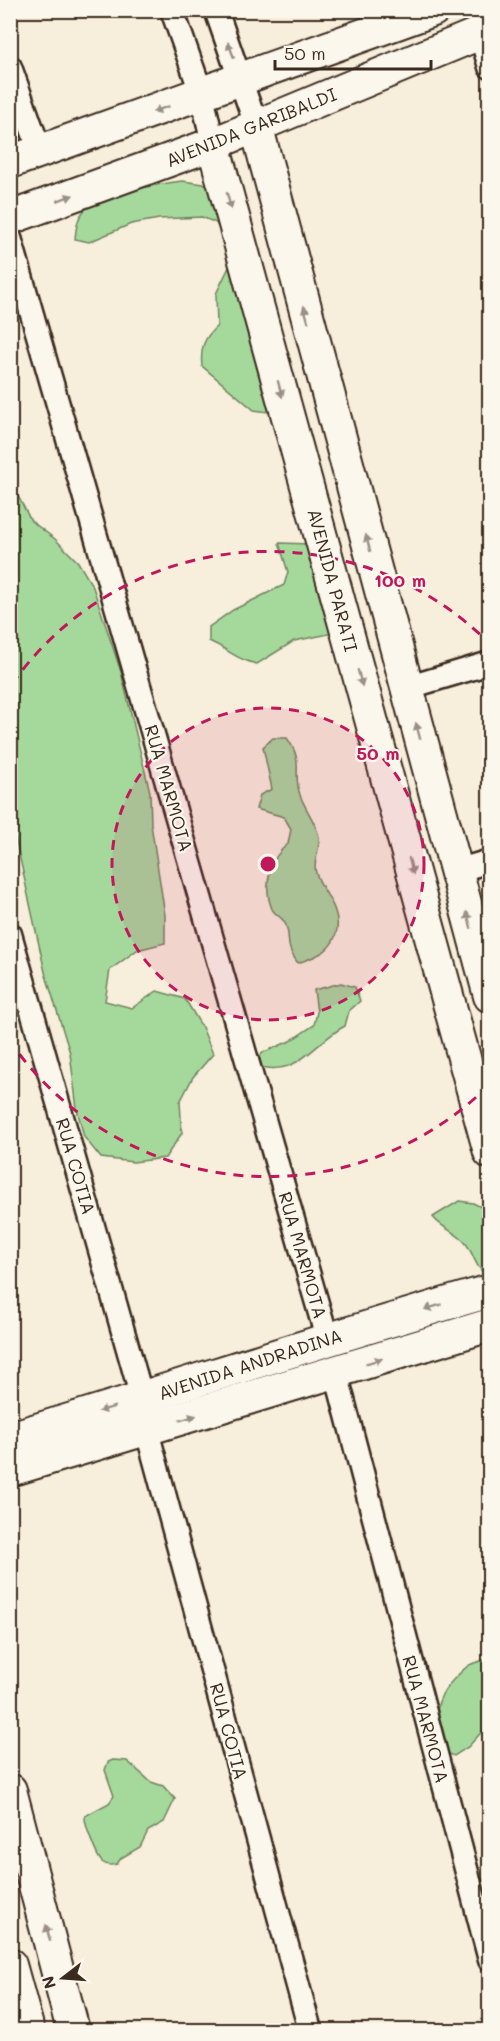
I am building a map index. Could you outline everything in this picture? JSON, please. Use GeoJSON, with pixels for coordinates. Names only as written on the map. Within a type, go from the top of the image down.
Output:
{"type":"FeatureCollection","features":[{"type":"Feature","properties":{"kind":"street","name":"AVENIDA PARATI"},"geometry":{"type":"LineString","coordinates":[[172,10],[202,95],[213,144],[489,1152]]}},
{"type":"Feature","properties":{"kind":"street"},"geometry":{"type":"LineString","coordinates":[[216,10],[256,125],[489,996]]}},
{"type":"Feature","properties":{"kind":"street"},"geometry":{"type":"LineString","coordinates":[[10,162],[242,81],[433,10]]}},
{"type":"Feature","properties":{"kind":"street"},"geometry":{"type":"LineString","coordinates":[[485,31],[489,67]]}},
{"type":"Feature","properties":{"kind":"street","name":"AVENIDA GARIBALDI"},"geometry":{"type":"LineString","coordinates":[[10,218],[213,144],[485,31]]}},
{"type":"Feature","properties":{"kind":"street"},"geometry":{"type":"LineString","coordinates":[[10,67],[40,150]]}},
{"type":"Feature","properties":{"kind":"street","name":"RUA MARMOTA"},"geometry":{"type":"LineString","coordinates":[[10,237],[327,1338]]}},
{"type":"Feature","properties":{"kind":"street"},"geometry":{"type":"LineString","coordinates":[[406,688],[489,663]]}},
{"type":"Feature","properties":{"kind":"street"},"geometry":{"type":"LineString","coordinates":[[456,871],[489,861]]}},
{"type":"Feature","properties":{"kind":"street","name":"RUA COTIA"},"geometry":{"type":"LineString","coordinates":[[10,934],[142,1398]]}},
{"type":"Feature","properties":{"kind":"street","name":"AVENIDA ANDRADINA"},"geometry":{"type":"LineString","coordinates":[[10,1438],[327,1338],[489,1291]]}},
{"type":"Feature","properties":{"kind":"street","name":"AVENIDA ANDRADINA"},"geometry":{"type":"LineString","coordinates":[[10,1470],[147,1431],[489,1325]]}},
{"type":"Feature","properties":{"kind":"street","name":"RUA MARMOTA"},"geometry":{"type":"LineString","coordinates":[[336,1373],[489,1960]]}},
{"type":"Feature","properties":{"kind":"street","name":"RUA COTIA"},"geometry":{"type":"LineString","coordinates":[[147,1431],[310,2031]]}},
{"type":"Feature","properties":{"kind":"street"},"geometry":{"type":"LineString","coordinates":[[10,1790],[73,2031]]}},
{"type":"Feature","properties":{"kind":"street"},"geometry":{"type":"LineString","coordinates":[[10,1965],[28,2031]]}},
{"type":"Feature","properties":{"kind":"green space"},"geometry":{"type":"Polygon","coordinates":[[[182,181],[211,185],[273,398],[268,412],[254,410],[202,366],[204,344],[217,326],[216,294],[229,267],[223,238],[216,223],[202,217],[159,219],[131,224],[89,242],[75,239],[76,228],[83,212],[101,200],[129,191],[182,181]]]}},
{"type":"Feature","properties":{"kind":"green space"},"geometry":{"type":"Polygon","coordinates":[[[10,470],[16,492],[31,521],[55,539],[78,562],[93,587],[121,672],[150,792],[151,824],[165,915],[165,943],[137,950],[110,970],[105,1001],[132,1008],[157,991],[185,999],[202,1027],[213,1054],[193,1077],[180,1102],[182,1133],[165,1158],[133,1162],[101,1158],[84,1137],[77,1109],[70,1053],[45,972],[11,818],[10,470]]]}},
{"type":"Feature","properties":{"kind":"green space"},"geometry":{"type":"Polygon","coordinates":[[[279,543],[311,544],[339,632],[294,641],[257,664],[244,660],[209,641],[209,627],[233,610],[284,585],[288,572],[279,543]]]}},
{"type":"Feature","properties":{"kind":"green space"},"geometry":{"type":"Polygon","coordinates":[[[273,738],[287,738],[296,754],[300,795],[319,837],[316,873],[333,907],[337,921],[335,936],[328,948],[298,963],[289,946],[285,923],[272,909],[268,892],[272,865],[281,850],[288,844],[291,829],[284,817],[256,809],[260,795],[272,789],[263,747],[273,738]]]}},
{"type":"Feature","properties":{"kind":"green space"},"geometry":{"type":"Polygon","coordinates":[[[341,983],[355,987],[360,1001],[349,1011],[345,1026],[295,1063],[271,1068],[256,1066],[262,1053],[290,1041],[314,1025],[317,1012],[314,990],[341,983]]]}},
{"type":"Feature","properties":{"kind":"green space"},"geometry":{"type":"Polygon","coordinates":[[[459,1201],[473,1203],[489,1211],[489,1276],[478,1267],[464,1241],[433,1217],[459,1201]]]}},
{"type":"Feature","properties":{"kind":"green space"},"geometry":{"type":"Polygon","coordinates":[[[489,1659],[489,1724],[468,1747],[454,1756],[442,1751],[437,1722],[441,1697],[446,1688],[465,1668],[489,1659]]]}},
{"type":"Feature","properties":{"kind":"green space"},"geometry":{"type":"Polygon","coordinates":[[[127,1761],[151,1782],[163,1786],[175,1799],[164,1822],[148,1831],[140,1847],[121,1858],[117,1864],[110,1865],[102,1862],[97,1853],[88,1832],[85,1816],[109,1803],[114,1796],[105,1770],[108,1762],[127,1761]]]}}]}
